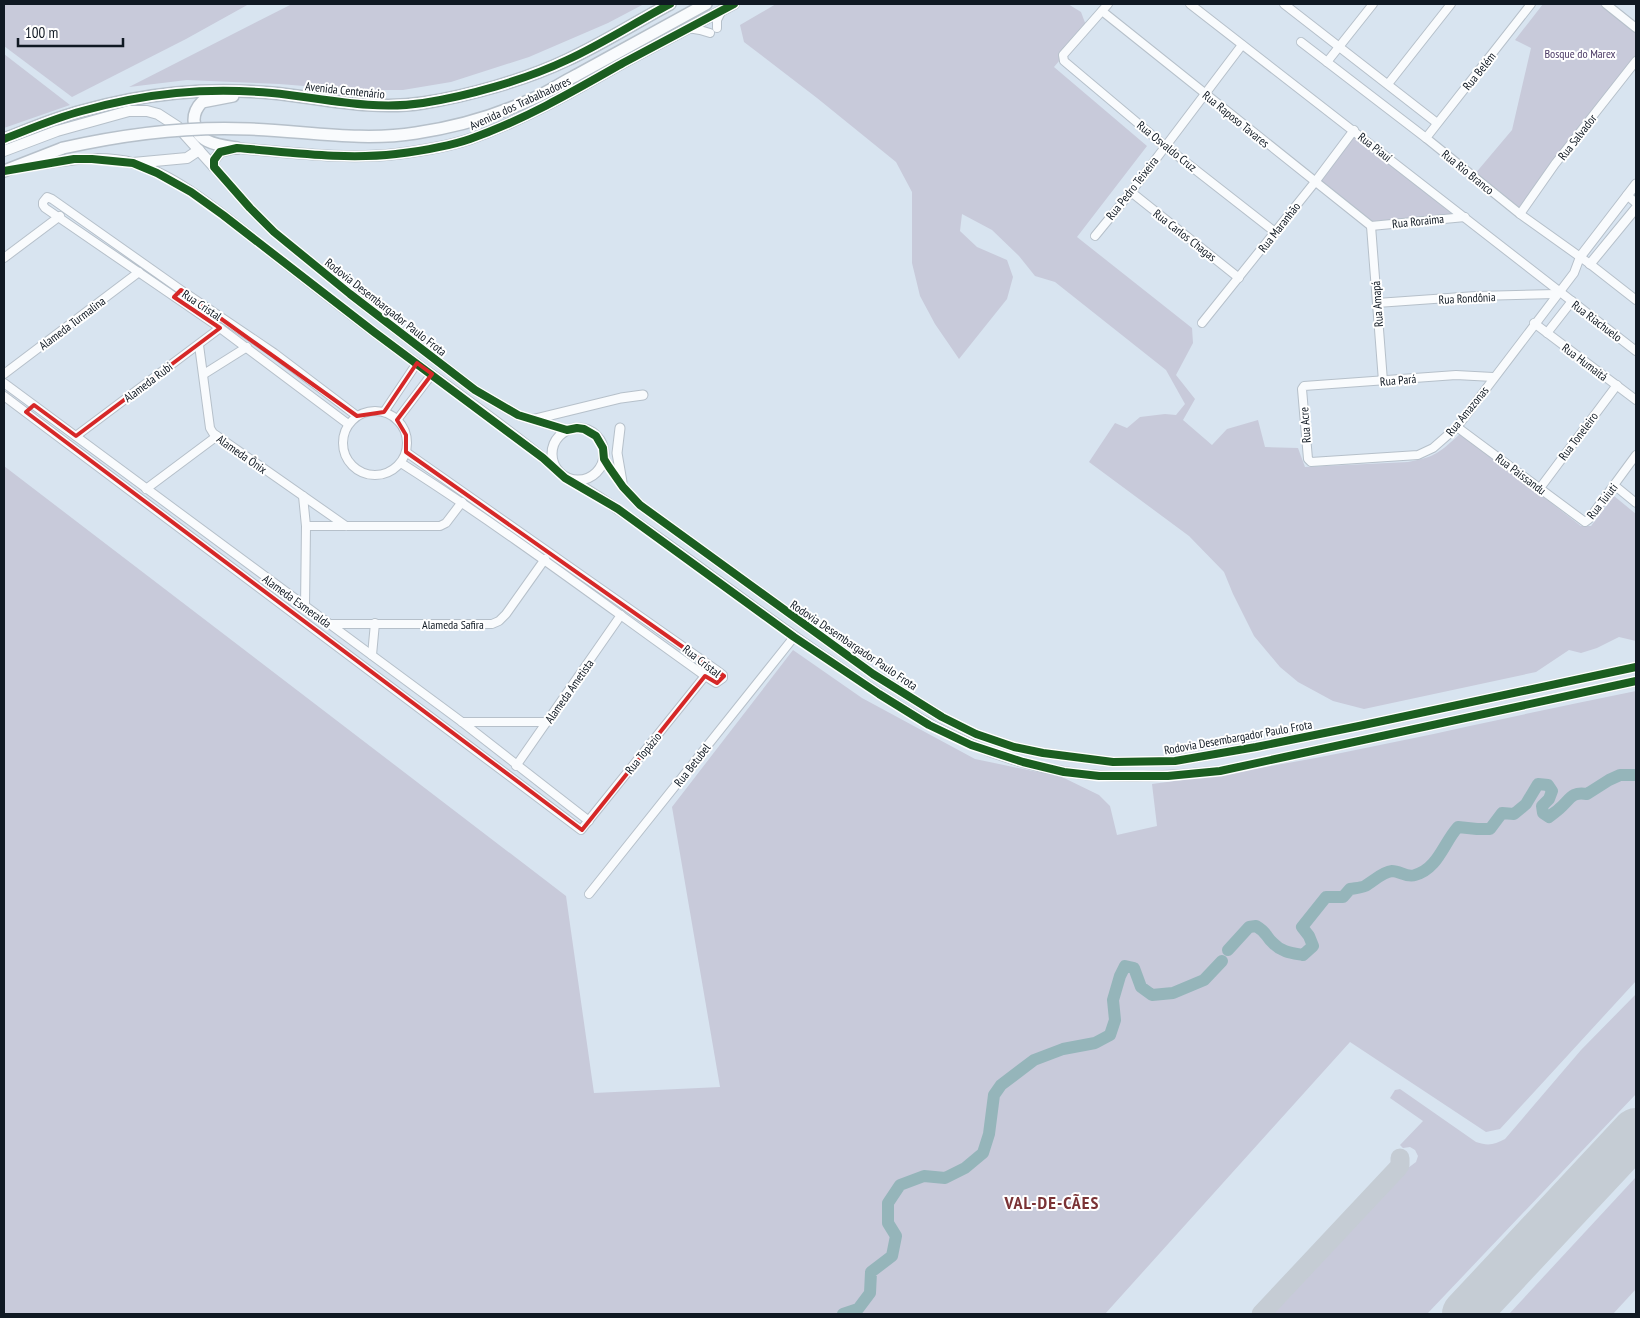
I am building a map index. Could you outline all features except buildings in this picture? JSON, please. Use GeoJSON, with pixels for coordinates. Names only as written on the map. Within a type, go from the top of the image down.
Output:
{"type":"FeatureCollection","features":[{"type":"Feature","properties":{"kind":"main road","name":"Avenida Centenário"},"geometry":{"type":"LineString","coordinates":[[4,139],[81,111],[142,96],[210,90],[272,93],[376,106],[423,103],[487,89],[567,60],[670,4]]}},
{"type":"Feature","properties":{"kind":"main road"},"geometry":{"type":"LineString","coordinates":[[5,171],[63,148],[108,138],[149,132],[199,128],[251,129],[355,137],[414,133],[472,122],[532,99],[706,4]]}},
{"type":"Feature","properties":{"kind":"main road","name":"Avenida dos Trabalhadores"},"geometry":{"type":"LineString","coordinates":[[236,148],[375,156],[432,148],[469,139],[503,126],[569,94],[734,4]]}},
{"type":"Feature","properties":{"kind":"main road"},"geometry":{"type":"LineString","coordinates":[[236,148],[217,145],[204,140],[197,132],[194,122],[194,115],[198,106],[202,102],[222,97],[272,93]]}},
{"type":"Feature","properties":{"kind":"main road","name":"Rodovia Desembargador Paulo Frota"},"geometry":{"type":"LineString","coordinates":[[4,151],[57,131],[128,112],[147,111],[158,114],[178,126],[214,167]]}},
{"type":"Feature","properties":{"kind":"main road"},"geometry":{"type":"LineString","coordinates":[[214,167],[214,160],[220,152],[236,148]]}},
{"type":"Feature","properties":{"kind":"main road"},"geometry":{"type":"LineString","coordinates":[[133,163],[188,158],[200,150]]}},
{"type":"Feature","properties":{"kind":"street","name":"Rua Piauí"},"geometry":{"type":"LineString","coordinates":[[1190,4],[1466,217],[1557,293]]}},
{"type":"Feature","properties":{"kind":"street"},"geometry":{"type":"LineString","coordinates":[[1284,4],[1293,6],[1339,47],[1437,123]]}},
{"type":"Feature","properties":{"kind":"street"},"geometry":{"type":"LineString","coordinates":[[1328,62],[1373,4]]}},
{"type":"Feature","properties":{"kind":"street"},"geometry":{"type":"LineString","coordinates":[[1388,84],[1451,4]]}},
{"type":"Feature","properties":{"kind":"street","name":"Rua Belém"},"geometry":{"type":"LineString","coordinates":[[1426,138],[1531,4]]}},
{"type":"Feature","properties":{"kind":"street"},"geometry":{"type":"LineString","coordinates":[[1606,4],[1636,28]]}},
{"type":"Feature","properties":{"kind":"street","name":"Rua Osvaldo Cruz"},"geometry":{"type":"LineString","coordinates":[[1103,7],[1063,55],[1064,61],[1165,146],[1275,232]]}},
{"type":"Feature","properties":{"kind":"street","name":"Rua Raposo Tavares"},"geometry":{"type":"LineString","coordinates":[[1103,7],[1206,94],[1371,226]]}},
{"type":"Feature","properties":{"kind":"street"},"geometry":{"type":"LineString","coordinates":[[717,28],[717,20],[722,10]]}},
{"type":"Feature","properties":{"kind":"street"},"geometry":{"type":"LineString","coordinates":[[688,28],[710,34]]}},
{"type":"Feature","properties":{"kind":"street","name":"Rua Rio Branco"},"geometry":{"type":"LineString","coordinates":[[1301,42],[1426,138],[1520,214],[1590,264],[1636,300]]}},
{"type":"Feature","properties":{"kind":"street","name":"Rua Pedro Teixeira"},"geometry":{"type":"LineString","coordinates":[[1095,236],[1131,192],[1242,45]]}},
{"type":"Feature","properties":{"kind":"street","name":"Rua Salvador"},"geometry":{"type":"LineString","coordinates":[[1520,214],[1555,164],[1636,62]]}},
{"type":"Feature","properties":{"kind":"street","name":"Rua Maranhão"},"geometry":{"type":"LineString","coordinates":[[1202,323],[1315,182],[1354,130]]}},
{"type":"Feature","properties":{"kind":"street","name":"Rodovia Desembargador Paulo Frota"},"geometry":{"type":"LineString","coordinates":[[5,171],[74,159],[92,159],[133,163],[157,173],[191,192],[555,468]]}},
{"type":"Feature","properties":{"kind":"street","name":"Rodovia Desembargador Paulo Frota"},"geometry":{"type":"LineString","coordinates":[[214,167],[274,232],[475,390],[506,410],[567,430]]}},
{"type":"Feature","properties":{"kind":"street"},"geometry":{"type":"LineString","coordinates":[[1580,257],[1636,184]]}},
{"type":"Feature","properties":{"kind":"street","name":"Rua Carlos Chagas"},"geometry":{"type":"LineString","coordinates":[[1131,192],[1239,278]]}},
{"type":"Feature","properties":{"kind":"street"},"geometry":{"type":"LineString","coordinates":[[1627,195],[1636,203]]}},
{"type":"Feature","properties":{"kind":"street","name":"Rua Cristal"},"geometry":{"type":"LineString","coordinates":[[348,424],[247,347],[44,206],[44,200],[52,199],[274,353],[357,416]]}},
{"type":"Feature","properties":{"kind":"street"},"geometry":{"type":"LineString","coordinates":[[1590,264],[1636,208]]}},
{"type":"Feature","properties":{"kind":"street"},"geometry":{"type":"LineString","coordinates":[[4,258],[60,216]]}},
{"type":"Feature","properties":{"kind":"street","name":"Rua Roraima"},"geometry":{"type":"LineString","coordinates":[[1371,226],[1466,217]]}},
{"type":"Feature","properties":{"kind":"street","name":"Rua Amapá"},"geometry":{"type":"LineString","coordinates":[[1371,226],[1383,381]]}},
{"type":"Feature","properties":{"kind":"street"},"geometry":{"type":"LineString","coordinates":[[97,243],[103,235]]}},
{"type":"Feature","properties":{"kind":"street","name":"Rua Amazonas"},"geometry":{"type":"LineString","coordinates":[[1310,462],[1418,455],[1433,448],[1457,427],[1493,377],[1574,273],[1580,257]]}},
{"type":"Feature","properties":{"kind":"street","name":"Rua Amazonas"},"geometry":{"type":"LineString","coordinates":[[1574,273],[1590,264]]}},
{"type":"Feature","properties":{"kind":"street","name":"Alameda Turmalina"},"geometry":{"type":"LineString","coordinates":[[4,374],[139,272]]}},
{"type":"Feature","properties":{"kind":"street"},"geometry":{"type":"LineString","coordinates":[[174,297],[181,290]]}},
{"type":"Feature","properties":{"kind":"street","name":"Rua Riachuelo"},"geometry":{"type":"LineString","coordinates":[[1557,293],[1572,301],[1636,351]]}},
{"type":"Feature","properties":{"kind":"street","name":"Rua Rondônia"},"geometry":{"type":"LineString","coordinates":[[1377,303],[1557,293]]}},
{"type":"Feature","properties":{"kind":"street"},"geometry":{"type":"LineString","coordinates":[[1547,333],[1572,301]]}},
{"type":"Feature","properties":{"kind":"street"},"geometry":{"type":"LineString","coordinates":[[374,332],[374,326],[378,323],[390,331],[398,331]]}},
{"type":"Feature","properties":{"kind":"street","name":"Rua Humaitá"},"geometry":{"type":"LineString","coordinates":[[1534,324],[1636,400]]}},
{"type":"Feature","properties":{"kind":"street","name":"Alameda Rubi"},"geometry":{"type":"LineString","coordinates":[[76,436],[220,328]]}},
{"type":"Feature","properties":{"kind":"street","name":"Alameda Ônix"},"geometry":{"type":"LineString","coordinates":[[199,345],[210,428],[217,436],[346,526]]}},
{"type":"Feature","properties":{"kind":"street"},"geometry":{"type":"LineString","coordinates":[[204,374],[247,347]]}},
{"type":"Feature","properties":{"kind":"street"},"geometry":{"type":"LineString","coordinates":[[266,362],[274,353]]}},
{"type":"Feature","properties":{"kind":"street"},"geometry":{"type":"LineString","coordinates":[[384,412],[417,363]]}},
{"type":"Feature","properties":{"kind":"street"},"geometry":{"type":"LineString","coordinates":[[397,420],[432,374]]}},
{"type":"Feature","properties":{"kind":"street","name":"Rua Pará"},"geometry":{"type":"LineString","coordinates":[[1303,387],[1456,375],[1493,377]]}},
{"type":"Feature","properties":{"kind":"street","name":"Alameda Esmeralda"},"geometry":{"type":"LineString","coordinates":[[4,382],[109,462],[462,722],[589,822]]}},
{"type":"Feature","properties":{"kind":"street","name":"Rua Toneleiro"},"geometry":{"type":"LineString","coordinates":[[1540,488],[1617,385]]}},
{"type":"Feature","properties":{"kind":"street","name":"Rua Acre"},"geometry":{"type":"LineString","coordinates":[[1303,387],[1310,462]]}},
{"type":"Feature","properties":{"kind":"street"},"geometry":{"type":"LineString","coordinates":[[535,419],[621,398],[643,395]]}},
{"type":"Feature","properties":{"kind":"street","name":"Alameda Esmeralda"},"geometry":{"type":"LineString","coordinates":[[4,396],[582,830]]}},
{"type":"Feature","properties":{"kind":"street"},"geometry":{"type":"LineString","coordinates":[[26,412],[34,405]]}},
{"type":"Feature","properties":{"kind":"street"},"geometry":{"type":"LineString","coordinates":[[374,410],[384,412],[397,420],[406,435],[406,452],[401,462],[393,470],[382,475],[371,475],[361,472],[352,466],[345,456],[342,446],[343,435],[348,424],[357,416],[374,410]]}},
{"type":"Feature","properties":{"kind":"street","name":"Rua Paissandu"},"geometry":{"type":"LineString","coordinates":[[1457,427],[1585,522]]}},
{"type":"Feature","properties":{"kind":"street"},"geometry":{"type":"LineString","coordinates":[[620,428],[618,460],[624,487]]}},
{"type":"Feature","properties":{"kind":"street"},"geometry":{"type":"LineString","coordinates":[[584,429],[596,436],[603,448],[604,459],[602,466],[593,476],[579,481],[572,480],[560,474],[555,468],[551,456],[553,443],[561,433],[567,430],[584,429]]}},
{"type":"Feature","properties":{"kind":"street"},"geometry":{"type":"LineString","coordinates":[[146,489],[217,436]]}},
{"type":"Feature","properties":{"kind":"street","name":"Rua Cristal"},"geometry":{"type":"LineString","coordinates":[[401,462],[462,502],[506,527],[545,560],[705,676],[718,683],[724,677],[669,636],[506,527],[406,452]]}},
{"type":"Feature","properties":{"kind":"street","name":"Rua Tuiuti"},"geometry":{"type":"LineString","coordinates":[[1585,522],[1636,455]]}},
{"type":"Feature","properties":{"kind":"street","name":"Rodovia Desembargador Paulo Frota"},"geometry":{"type":"LineString","coordinates":[[604,459],[624,487],[640,505],[813,628],[873,674],[942,717],[976,734],[1014,747],[1077,758],[1114,762],[1175,761],[1256,747],[1636,667]]}},
{"type":"Feature","properties":{"kind":"street"},"geometry":{"type":"LineString","coordinates":[[101,468],[109,462]]}},
{"type":"Feature","properties":{"kind":"street","name":"Rodovia Desembargador Paulo Frota"},"geometry":{"type":"LineString","coordinates":[[572,480],[618,509],[794,636],[928,725],[971,745],[1023,762],[1064,772],[1099,776],[1168,776],[1220,771],[1636,680]]}},
{"type":"Feature","properties":{"kind":"street"},"geometry":{"type":"LineString","coordinates":[[1614,485],[1636,503]]}},
{"type":"Feature","properties":{"kind":"street"},"geometry":{"type":"LineString","coordinates":[[303,496],[306,526],[305,607]]}},
{"type":"Feature","properties":{"kind":"street"},"geometry":{"type":"LineString","coordinates":[[306,526],[440,526],[446,523],[462,502]]}},
{"type":"Feature","properties":{"kind":"street"},"geometry":{"type":"LineString","coordinates":[[174,524],[182,515]]}},
{"type":"Feature","properties":{"kind":"street","name":"Alameda Safira"},"geometry":{"type":"LineString","coordinates":[[329,624],[492,624],[506,614],[545,560]]}},
{"type":"Feature","properties":{"kind":"street"},"geometry":{"type":"LineString","coordinates":[[285,607],[291,596]]}},
{"type":"Feature","properties":{"kind":"street","name":"Alameda Ametista"},"geometry":{"type":"LineString","coordinates":[[516,766],[621,616]]}},
{"type":"Feature","properties":{"kind":"street"},"geometry":{"type":"LineString","coordinates":[[372,655],[375,624]]}},
{"type":"Feature","properties":{"kind":"street"},"geometry":{"type":"LineString","coordinates":[[663,646],[669,636]]}},
{"type":"Feature","properties":{"kind":"street","name":"Rua Betubel"},"geometry":{"type":"LineString","coordinates":[[590,894],[794,636]]}},
{"type":"Feature","properties":{"kind":"street"},"geometry":{"type":"LineString","coordinates":[[374,674],[382,663]]}},
{"type":"Feature","properties":{"kind":"street","name":"Rua Topázio"},"geometry":{"type":"LineString","coordinates":[[582,830],[705,676]]}},
{"type":"Feature","properties":{"kind":"street"},"geometry":{"type":"LineString","coordinates":[[462,722],[547,722]]}},
{"type":"Feature","properties":{"kind":"street"},"geometry":{"type":"LineString","coordinates":[[497,767],[505,756]]}},
{"type":"Feature","properties":{"kind":"highlighted area"},"geometry":{"type":"Polygon","coordinates":[[[181,290],[357,416],[384,412],[417,363],[432,374],[397,420],[406,435],[406,452],[724,676],[717,683],[705,676],[582,830],[26,412],[34,405],[76,436],[220,328],[174,297],[181,290]]]}},
{"type":"Feature","properties":{"kind":"green space"},"geometry":{"type":"Polygon","coordinates":[[[4,4],[249,4],[186,39],[72,97],[4,46],[4,4]]]}},
{"type":"Feature","properties":{"kind":"green space"},"geometry":{"type":"Polygon","coordinates":[[[292,4],[644,4],[608,23],[529,57],[451,82],[403,90],[354,90],[279,84],[187,80],[129,87],[292,4]]]}},
{"type":"Feature","properties":{"kind":"green space"},"geometry":{"type":"Polygon","coordinates":[[[776,4],[1068,4],[1081,12],[1087,28],[1054,67],[1147,146],[1077,237],[1192,328],[1193,343],[1176,375],[1195,399],[1183,420],[1212,445],[1227,429],[1258,420],[1265,447],[1298,448],[1305,467],[1408,462],[1432,456],[1461,433],[1581,526],[1591,526],[1614,496],[1636,514],[1636,641],[1619,637],[1597,648],[1581,653],[1569,650],[1536,672],[1364,709],[1333,701],[1298,682],[1280,667],[1254,636],[1224,572],[1189,536],[1089,462],[1115,423],[1127,428],[1140,417],[1165,414],[1176,415],[1185,404],[1166,370],[1055,282],[1035,276],[1019,256],[992,230],[962,214],[960,231],[977,247],[1007,260],[1013,277],[1007,299],[959,359],[935,324],[920,296],[912,263],[912,192],[896,162],[744,42],[740,25],[776,4]]]}},
{"type":"Feature","properties":{"kind":"green space","name":"Bosque do Marex"},"geometry":{"type":"Polygon","coordinates":[[[1543,4],[1606,4],[1636,28],[1636,62],[1520,210],[1474,175],[1512,130],[1531,48],[1515,40],[1543,4]]]}},
{"type":"Feature","properties":{"kind":"green space"},"geometry":{"type":"Polygon","coordinates":[[[4,54],[70,105],[4,128],[4,54]]]}},
{"type":"Feature","properties":{"kind":"green space"},"geometry":{"type":"Polygon","coordinates":[[[1354,132],[1463,217],[1371,229],[1314,184],[1354,132]]]}},
{"type":"Feature","properties":{"kind":"green space"},"geometry":{"type":"Polygon","coordinates":[[[4,466],[566,896],[594,1093],[720,1087],[672,807],[793,650],[862,698],[975,759],[1062,777],[1099,795],[1110,806],[1117,835],[1157,826],[1152,784],[1274,766],[1636,691],[1636,981],[1500,1129],[1486,1132],[1350,1042],[1105,1314],[4,1314],[4,466]]]}},
{"type":"Feature","properties":{"kind":"green space"},"geometry":{"type":"Polygon","coordinates":[[[1636,994],[1636,1094],[1427,1314],[1272,1314],[1408,1168],[1416,1162],[1418,1156],[1415,1150],[1410,1147],[1403,1148],[1400,1145],[1423,1121],[1390,1098],[1395,1090],[1400,1089],[1476,1142],[1484,1144],[1498,1143],[1505,1139],[1581,1050],[1636,994]]]}},
{"type":"Feature","properties":{"kind":"green space"},"geometry":{"type":"Polygon","coordinates":[[[1636,1177],[1636,1289],[1613,1314],[1509,1314],[1636,1177]]]}},
{"type":"Feature","properties":{"kind":"waterway"},"geometry":{"type":"LineString","coordinates":[[1228,950],[1249,927],[1256,926],[1276,946],[1287,952],[1303,955],[1313,946],[1309,936],[1302,927],[1326,897],[1343,897],[1350,889],[1365,886],[1388,872],[1395,871],[1412,876],[1423,872],[1435,861],[1458,827],[1490,829],[1502,813],[1514,814],[1526,804],[1538,784],[1548,785],[1552,791],[1549,799],[1542,806],[1543,813],[1549,817],[1574,795],[1587,794],[1620,775],[1636,775]]}},
{"type":"Feature","properties":{"kind":"waterway"},"geometry":{"type":"LineString","coordinates":[[843,1314],[858,1309],[870,1293],[871,1272],[892,1256],[896,1236],[888,1223],[888,1203],[900,1185],[924,1176],[945,1178],[965,1168],[983,1153],[989,1134],[994,1095],[1001,1085],[1034,1060],[1063,1049],[1095,1043],[1110,1035],[1115,1020],[1113,1000],[1125,966],[1134,968],[1141,987],[1152,995],[1173,993],[1204,980],[1222,961]]}},
{"type":"Feature","properties":{"kind":"taxiway"},"geometry":{"type":"LineString","coordinates":[[1261,1314],[1398,1168],[1400,1158]]}},
{"type":"Feature","properties":{"kind":"runway"},"geometry":{"type":"LineString","coordinates":[[1466,1314],[1636,1132]]}},
{"type":"Feature","properties":{"kind":"cycle path"},"geometry":{"type":"LineString","coordinates":[[4,139],[52,120],[82,111],[130,100],[176,93],[247,91],[385,106],[440,100],[477,92],[551,67],[593,47],[670,4]]}},
{"type":"Feature","properties":{"kind":"cycle path"},"geometry":{"type":"LineString","coordinates":[[734,4],[548,104],[510,123],[461,142],[424,150],[376,156],[316,155],[237,148],[220,152],[214,160],[214,167],[274,232],[350,294],[475,390],[518,415],[567,430],[584,429],[596,436],[603,448],[604,459],[609,467],[623,487],[640,505],[873,674],[942,717],[976,734],[1014,747],[1043,753],[1113,762],[1175,761],[1359,726],[1636,667]]}},
{"type":"Feature","properties":{"kind":"cycle path"},"geometry":{"type":"LineString","coordinates":[[4,171],[74,159],[133,163],[157,173],[191,192],[543,458],[565,478],[618,509],[794,637],[929,725],[971,745],[1023,762],[1064,772],[1099,776],[1168,776],[1220,771],[1636,681]]}},
{"type":"Feature","properties":{"kind":"district","name":"VAL-DE-CÃES"},"geometry":{"type":"Point","coordinates":[1052,1202]}}]}
